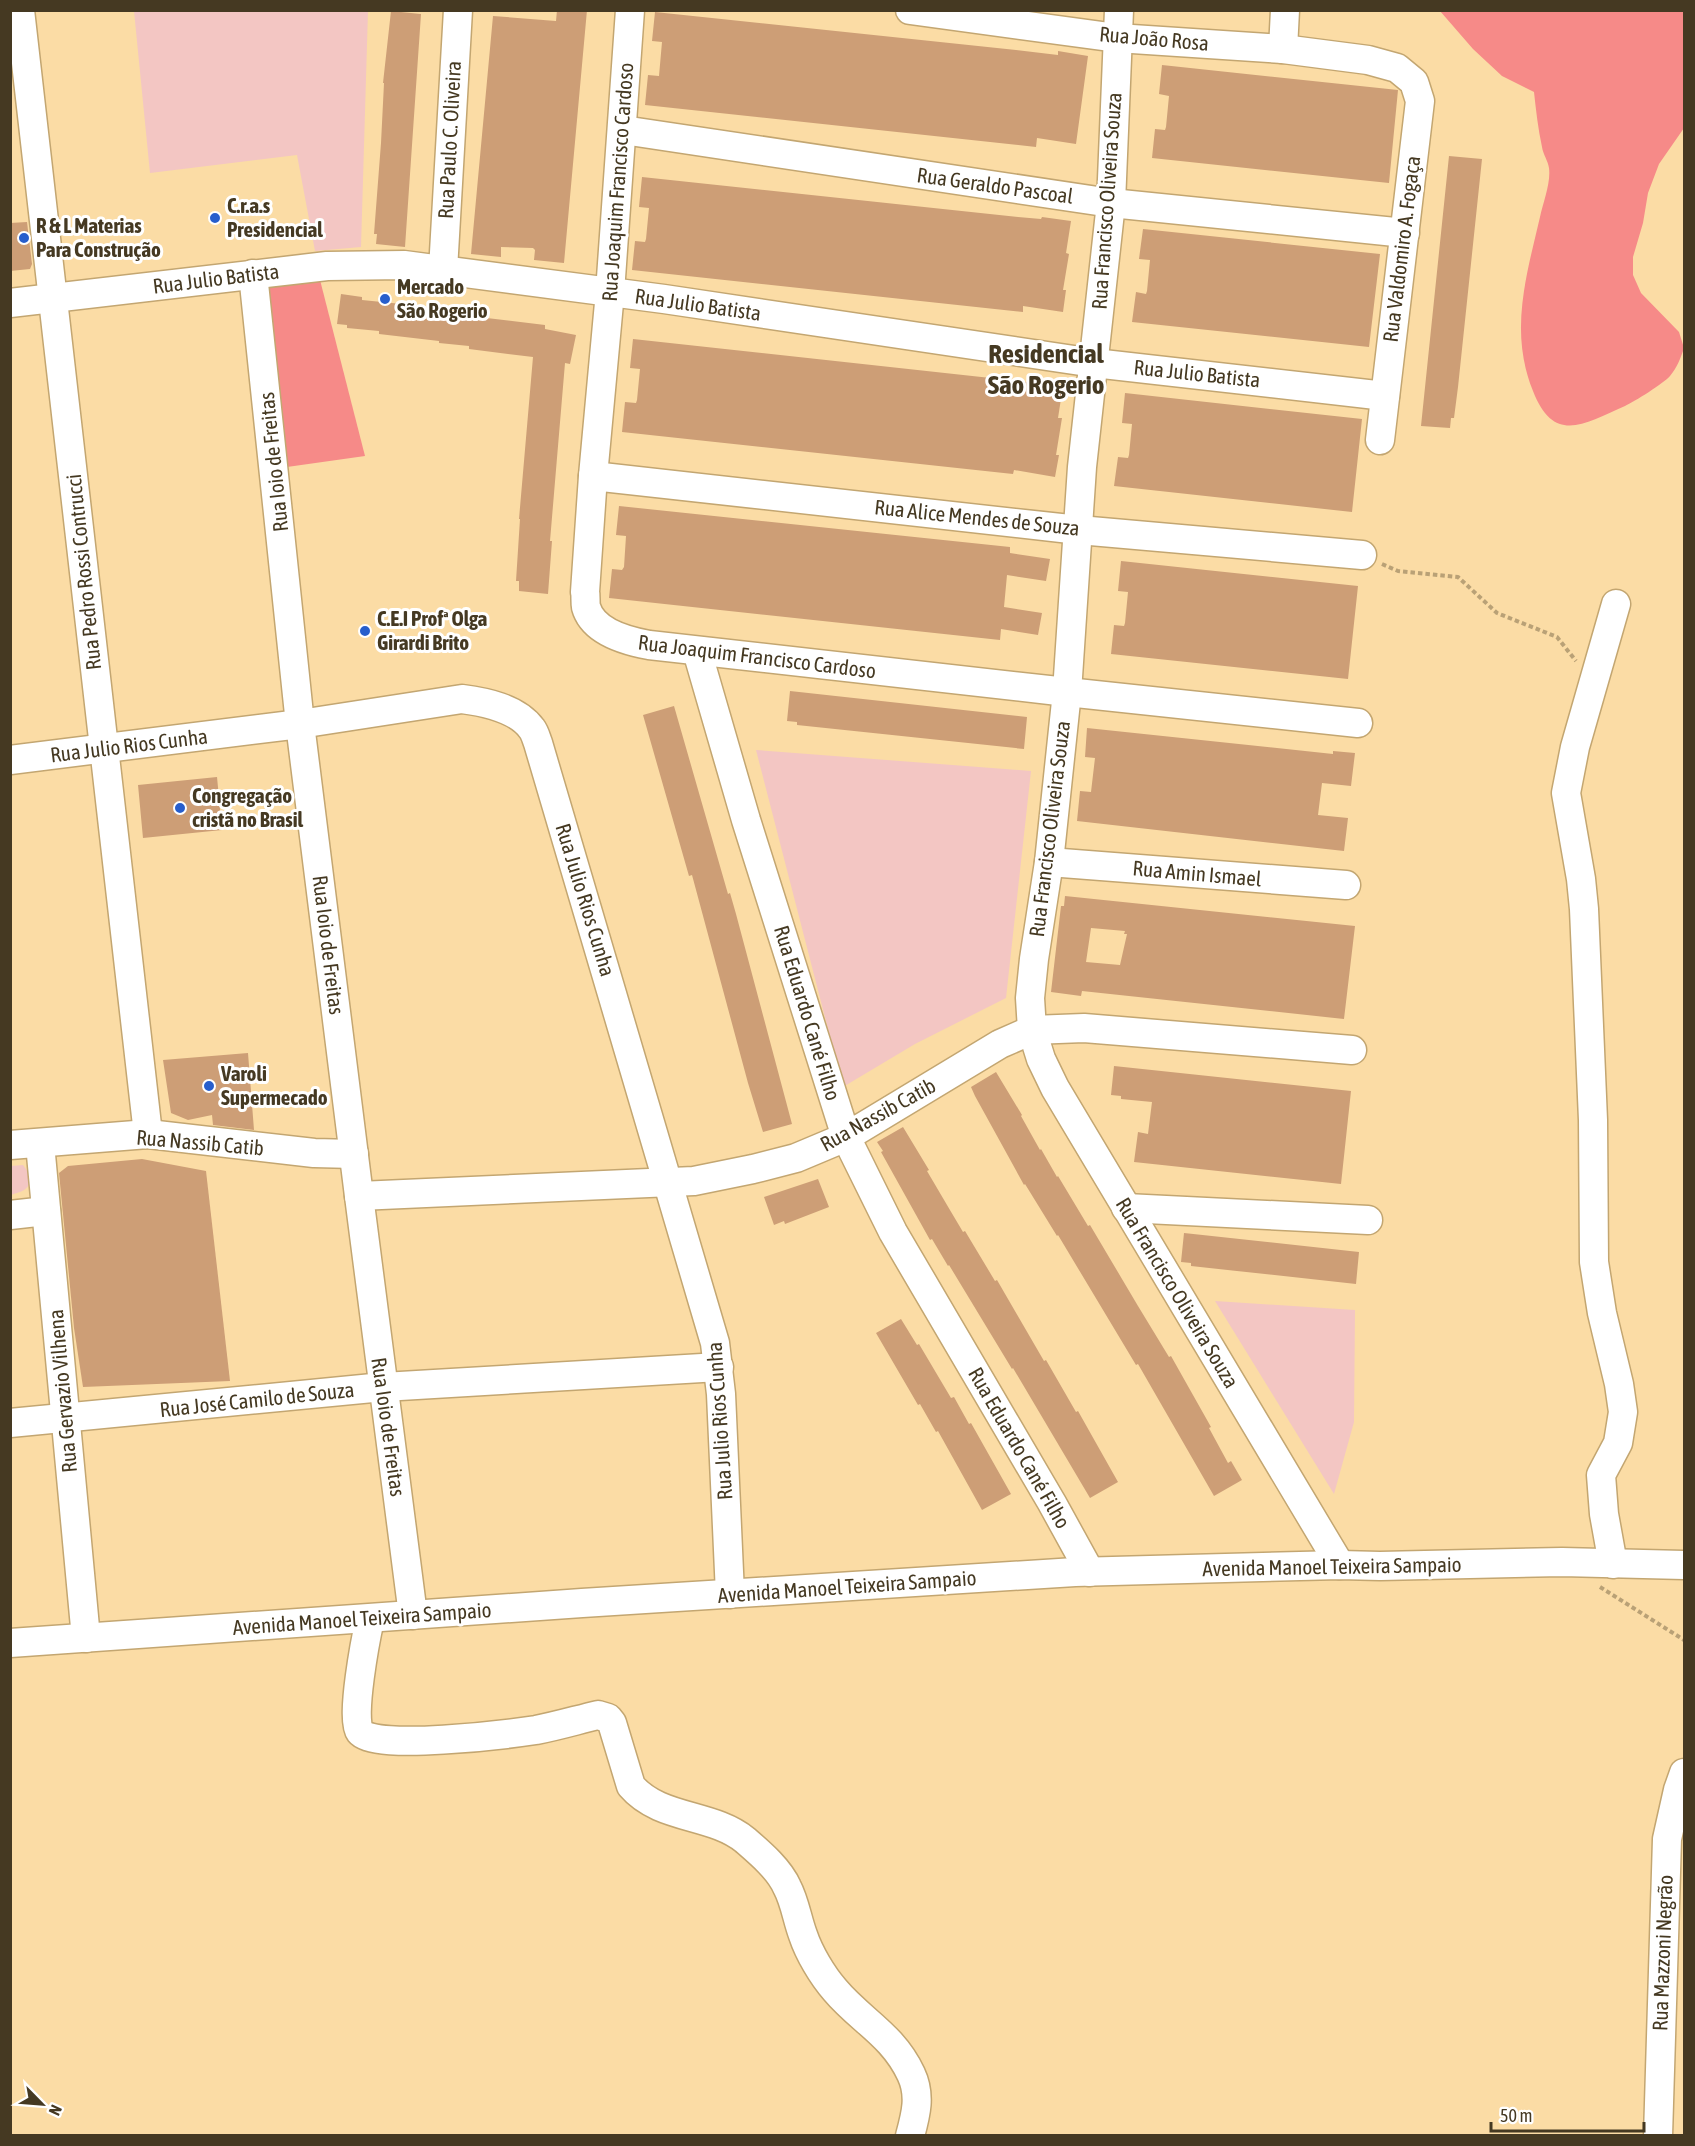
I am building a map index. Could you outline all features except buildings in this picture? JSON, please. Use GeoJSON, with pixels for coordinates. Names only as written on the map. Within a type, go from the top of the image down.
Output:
{"type":"FeatureCollection","features":[{"type":"Feature","properties":{"kind":"street","name":"Rua Pedro Rossi Contrucci"},"geometry":{"type":"LineString","coordinates":[[20,10],[148,1134]]}},
{"type":"Feature","properties":{"kind":"street","name":"Rua Paulo C. Oliveira"},"geometry":{"type":"LineString","coordinates":[[443,270],[458,10]]}},
{"type":"Feature","properties":{"kind":"street","name":"Rua Joaquim Francisco Cardoso"},"geometry":{"type":"LineString","coordinates":[[630,10],[585,592],[586,607],[592,617],[610,633],[631,642],[1358,723]]}},
{"type":"Feature","properties":{"kind":"street","name":"Rua João Rosa"},"geometry":{"type":"LineString","coordinates":[[910,10],[1118,24],[1368,60],[1397,68]]}},
{"type":"Feature","properties":{"kind":"street"},"geometry":{"type":"LineString","coordinates":[[1283,49],[1285,10]]}},
{"type":"Feature","properties":{"kind":"street","name":"Rua Francisco Oliveira Souza"},"geometry":{"type":"LineString","coordinates":[[1118,24],[1111,203],[1082,467],[1080,530],[1067,692],[1030,998],[1032,1030],[1041,1059],[1055,1088],[1340,1565]]}},
{"type":"Feature","properties":{"kind":"street","name":"Rua Valdomiro A. Fogaça"},"geometry":{"type":"LineString","coordinates":[[1380,440],[1420,100],[1414,82],[1397,68]]}},
{"type":"Feature","properties":{"kind":"street","name":"Rua Geraldo Pascoal"},"geometry":{"type":"LineString","coordinates":[[622,130],[1111,203],[1405,233]]}},
{"type":"Feature","properties":{"kind":"street","name":"Rua Julio Batista"},"geometry":{"type":"LineString","coordinates":[[10,303],[327,266],[404,265],[610,292],[1094,363],[1385,396]]}},
{"type":"Feature","properties":{"kind":"street","name":"Rua Ioio de Freitas"},"geometry":{"type":"LineString","coordinates":[[253,274],[300,724],[413,1615]]}},
{"type":"Feature","properties":{"kind":"street","name":"Rua Alice Mendes de Souza"},"geometry":{"type":"LineString","coordinates":[[593,476],[1080,530],[1362,555]]}},
{"type":"Feature","properties":{"kind":"street"},"geometry":{"type":"LineString","coordinates":[[1606,1575],[1601,1475],[1618,1443],[1623,1412],[1619,1384],[1602,1313],[1594,1262],[1593,1120],[1584,909],[1566,793],[1575,747],[1616,604]]}},
{"type":"Feature","properties":{"kind":"street","name":"Rua Eduardo Cané Filho"},"geometry":{"type":"LineString","coordinates":[[698,651],[746,820],[846,1137],[893,1232],[1090,1572]]}},
{"type":"Feature","properties":{"kind":"street","name":"Rua Julio Rios Cunha"},"geometry":{"type":"LineString","coordinates":[[10,760],[300,724],[462,699],[480,701],[510,711],[532,728],[707,1308],[719,1367],[730,1594]]}},
{"type":"Feature","properties":{"kind":"street","name":"Rua Amin Ismael"},"geometry":{"type":"LineString","coordinates":[[1048,862],[1346,885]]}},
{"type":"Feature","properties":{"kind":"street","name":"Rua Nassib Catib"},"geometry":{"type":"LineString","coordinates":[[359,1196],[694,1181],[753,1169],[796,1158],[846,1137],[1000,1044],[1032,1030],[1084,1028],[1352,1050]]}},
{"type":"Feature","properties":{"kind":"street","name":"Rua Nassib Catib"},"geometry":{"type":"LineString","coordinates":[[10,1145],[148,1134],[314,1154],[354,1154]]}},
{"type":"Feature","properties":{"kind":"street","name":"Rua Gervazio Vilhena"},"geometry":{"type":"LineString","coordinates":[[40,1144],[86,1638]]}},
{"type":"Feature","properties":{"kind":"street"},"geometry":{"type":"LineString","coordinates":[[1126,1208],[1368,1220]]}},
{"type":"Feature","properties":{"kind":"street"},"geometry":{"type":"LineString","coordinates":[[10,1215],[46,1211]]}},
{"type":"Feature","properties":{"kind":"street","name":"Rua José Camilo de Souza"},"geometry":{"type":"LineString","coordinates":[[10,1423],[383,1387],[719,1367]]}},
{"type":"Feature","properties":{"kind":"street","name":"Avenida Manoel Teixeira Sampaio"},"geometry":{"type":"LineString","coordinates":[[10,1643],[1090,1572],[1562,1562],[1606,1575],[1684,1565]]}},
{"type":"Feature","properties":{"kind":"street"},"geometry":{"type":"LineString","coordinates":[[370,1619],[359,1688],[357,1720],[358,1728],[363,1734],[374,1739],[394,1742],[464,1737],[533,1730],[598,1715],[604,1716],[614,1728],[631,1786],[637,1793],[659,1806],[735,1833],[774,1867],[787,1886],[807,1947],[829,1981],[847,2002],[889,2039],[911,2074],[918,2102],[910,2136]]}},
{"type":"Feature","properties":{"kind":"street","name":"Rua Mazzoni Negrão"},"geometry":{"type":"LineString","coordinates":[[1658,2136],[1673,2004],[1667,1839],[1684,1773]]}},
{"type":"Feature","properties":{"kind":"path"},"geometry":{"type":"LineString","coordinates":[[1362,555],[1398,571],[1458,577],[1497,613],[1557,637],[1593,681]]}},
{"type":"Feature","properties":{"kind":"path"},"geometry":{"type":"LineString","coordinates":[[1606,1575],[1684,1640]]}},
{"type":"Feature","properties":{"kind":"shaded area"},"geometry":{"type":"Polygon","coordinates":[[[134,11],[368,11],[361,247],[315,251],[297,155],[150,173],[134,11]]]}},
{"type":"Feature","properties":{"kind":"shaded area"},"geometry":{"type":"Polygon","coordinates":[[[1440,11],[1684,11],[1684,128],[1659,164],[1648,193],[1643,223],[1633,257],[1633,275],[1641,293],[1679,332],[1684,348],[1677,366],[1667,379],[1629,404],[1596,419],[1571,426],[1550,419],[1541,408],[1526,369],[1522,347],[1522,304],[1549,180],[1534,92],[1502,76],[1473,49],[1440,11]]]}},
{"type":"Feature","properties":{"kind":"shaded area"},"geometry":{"type":"Polygon","coordinates":[[[319,276],[365,456],[287,467],[266,285],[319,276]]]}},
{"type":"Feature","properties":{"kind":"shaded area"},"geometry":{"type":"Polygon","coordinates":[[[756,750],[1031,771],[1006,998],[915,1044],[843,1087],[756,750]]]}},
{"type":"Feature","properties":{"kind":"shaded area"},"geometry":{"type":"Polygon","coordinates":[[[23,1165],[31,1176],[29,1184],[22,1191],[11,1195],[11,1166],[23,1165]]]}},
{"type":"Feature","properties":{"kind":"shaded area"},"geometry":{"type":"Polygon","coordinates":[[[1215,1301],[1355,1310],[1354,1422],[1334,1494],[1215,1301]]]}},
{"type":"Feature","properties":{"kind":"place","name":"C.r.a.s Presidencial"},"geometry":{"type":"Point","coordinates":[215,218]}},
{"type":"Feature","properties":{"kind":"place","name":"R & L Materias Para Construção"},"geometry":{"type":"Point","coordinates":[24,238]}},
{"type":"Feature","properties":{"kind":"place","name":"Mercado São Rogerio"},"geometry":{"type":"Point","coordinates":[385,299]}},
{"type":"Feature","properties":{"kind":"place","name":"C.E.I Profª Olga Girardi Brito"},"geometry":{"type":"Point","coordinates":[365,631]}},
{"type":"Feature","properties":{"kind":"place","name":"Congregação cristã no Brasil"},"geometry":{"type":"Point","coordinates":[180,808]}},
{"type":"Feature","properties":{"kind":"place","name":"Varoli Supermecado"},"geometry":{"type":"Point","coordinates":[209,1086]}},
{"type":"Feature","properties":{"kind":"district","name":"Residencial São Rogerio"},"geometry":{"type":"Point","coordinates":[1046,370]}}]}
